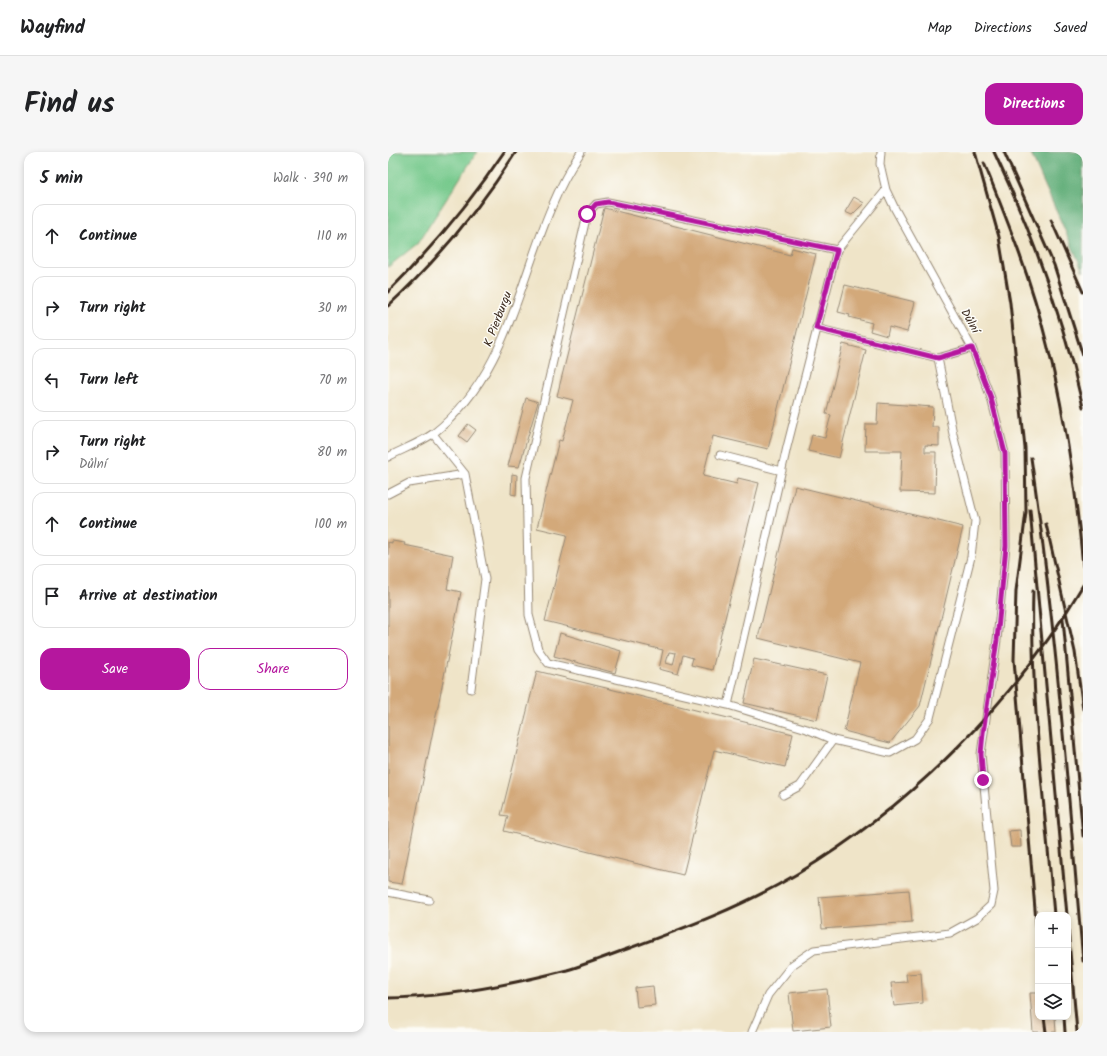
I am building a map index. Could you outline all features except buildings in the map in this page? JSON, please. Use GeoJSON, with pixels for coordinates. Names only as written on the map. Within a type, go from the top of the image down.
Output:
{"type":"FeatureCollection","features":[{"type":"Feature","properties":{"kind":"lane","name":"K Pierburgu"},"geometry":{"type":"LineString","coordinates":[[388,457],[433,434],[468,400],[491,365],[557,191],[581,152]]}},
{"type":"Feature","properties":{"kind":"lane","name":"Důlní"},"geometry":{"type":"LineString","coordinates":[[752,1032],[768,994],[792,965],[814,950],[950,933],[977,918],[991,905],[994,891],[981,754],[997,640],[1006,546],[1005,453],[991,398],[972,348],[894,209],[886,190],[880,164],[881,152]]}},
{"type":"Feature","properties":{"kind":"lane"},"geometry":{"type":"LineString","coordinates":[[728,705],[816,328],[837,250],[886,190]]}},
{"type":"Feature","properties":{"kind":"lane"},"geometry":{"type":"LineString","coordinates":[[837,250],[608,202],[596,204],[587,214],[526,478],[529,615],[538,649],[548,663],[728,705],[807,729],[833,740],[890,753],[915,739],[930,718],[971,557],[975,521],[953,434],[938,358]]}},
{"type":"Feature","properties":{"kind":"lane"},"geometry":{"type":"LineString","coordinates":[[816,328],[938,358],[972,348]]}},
{"type":"Feature","properties":{"kind":"lane"},"geometry":{"type":"LineString","coordinates":[[433,434],[465,474],[485,579],[471,689]]}},
{"type":"Feature","properties":{"kind":"lane"},"geometry":{"type":"LineString","coordinates":[[720,455],[782,471]]}},
{"type":"Feature","properties":{"kind":"lane"},"geometry":{"type":"LineString","coordinates":[[388,494],[409,484],[465,474]]}},
{"type":"Feature","properties":{"kind":"lane"},"geometry":{"type":"LineString","coordinates":[[784,795],[800,786],[833,740]]}},
{"type":"Feature","properties":{"kind":"lane"},"geometry":{"type":"LineString","coordinates":[[388,892],[429,900]]}},
{"type":"Feature","properties":{"kind":"green space"},"geometry":{"type":"Polygon","coordinates":[[[388,152],[477,152],[418,243],[388,267],[388,152]]]}},
{"type":"Feature","properties":{"kind":"green space"},"geometry":{"type":"Polygon","coordinates":[[[1030,152],[1083,152],[1083,271],[1030,152]]]}},
{"type":"Feature","properties":{"kind":"railway"},"geometry":{"type":"LineString","coordinates":[[388,292],[449,225],[478,189],[504,152]]}},
{"type":"Feature","properties":{"kind":"railway"},"geometry":{"type":"LineString","coordinates":[[388,306],[424,271],[457,233],[488,193],[516,152]]}},
{"type":"Feature","properties":{"kind":"railway"},"geometry":{"type":"LineString","coordinates":[[975,152],[999,237],[1010,303],[1025,448],[1026,512],[1016,591],[1014,660],[1035,912]]}},
{"type":"Feature","properties":{"kind":"railway"},"geometry":{"type":"LineString","coordinates":[[994,152],[1022,214],[1046,277],[1066,341],[1083,407]]}},
{"type":"Feature","properties":{"kind":"railway"},"geometry":{"type":"LineString","coordinates":[[1004,152],[1054,265],[1083,356]]}},
{"type":"Feature","properties":{"kind":"railway"},"geometry":{"type":"LineString","coordinates":[[984,163],[1027,275],[1054,371],[1070,454],[1083,566]]}},
{"type":"Feature","properties":{"kind":"railway"},"geometry":{"type":"LineString","coordinates":[[1051,220],[1083,292]]}},
{"type":"Feature","properties":{"kind":"railway"},"geometry":{"type":"LineString","coordinates":[[1031,458],[1048,583],[1067,772],[1083,961]]}},
{"type":"Feature","properties":{"kind":"railway"},"geometry":{"type":"LineString","coordinates":[[1030,510],[1067,912]]}},
{"type":"Feature","properties":{"kind":"railway"},"geometry":{"type":"LineString","coordinates":[[1046,524],[1075,652],[1083,709]]}},
{"type":"Feature","properties":{"kind":"railway"},"geometry":{"type":"LineString","coordinates":[[388,998],[456,993],[523,981],[567,970],[590,963],[714,916],[777,886],[839,847],[880,816],[920,783],[958,747],[993,709],[1026,669],[1056,628],[1083,585]]}},
{"type":"Feature","properties":{"kind":"railway"},"geometry":{"type":"LineString","coordinates":[[1033,591],[1036,712],[1054,912]]}},
{"type":"Feature","properties":{"kind":"railway"},"geometry":{"type":"LineString","coordinates":[[1063,619],[1083,836]]}},
{"type":"Feature","properties":{"kind":"railway"},"geometry":{"type":"LineString","coordinates":[[1070,948],[1077,1032]]}},
{"type":"Feature","properties":{"kind":"railway"},"geometry":{"type":"LineString","coordinates":[[1044,1020],[1046,1032]]}},
{"type":"Feature","properties":{"kind":"railway"},"geometry":{"type":"LineString","coordinates":[[1064,1020],[1065,1032]]}},
{"type":"Feature","properties":{"kind":"route"},"geometry":{"type":"LineString","coordinates":[[587,214],[596,204],[608,202],[837,250],[816,328],[938,358],[972,348],[991,398],[1005,453],[1006,546],[997,640],[983,733],[981,754],[983,780]]}}]}
